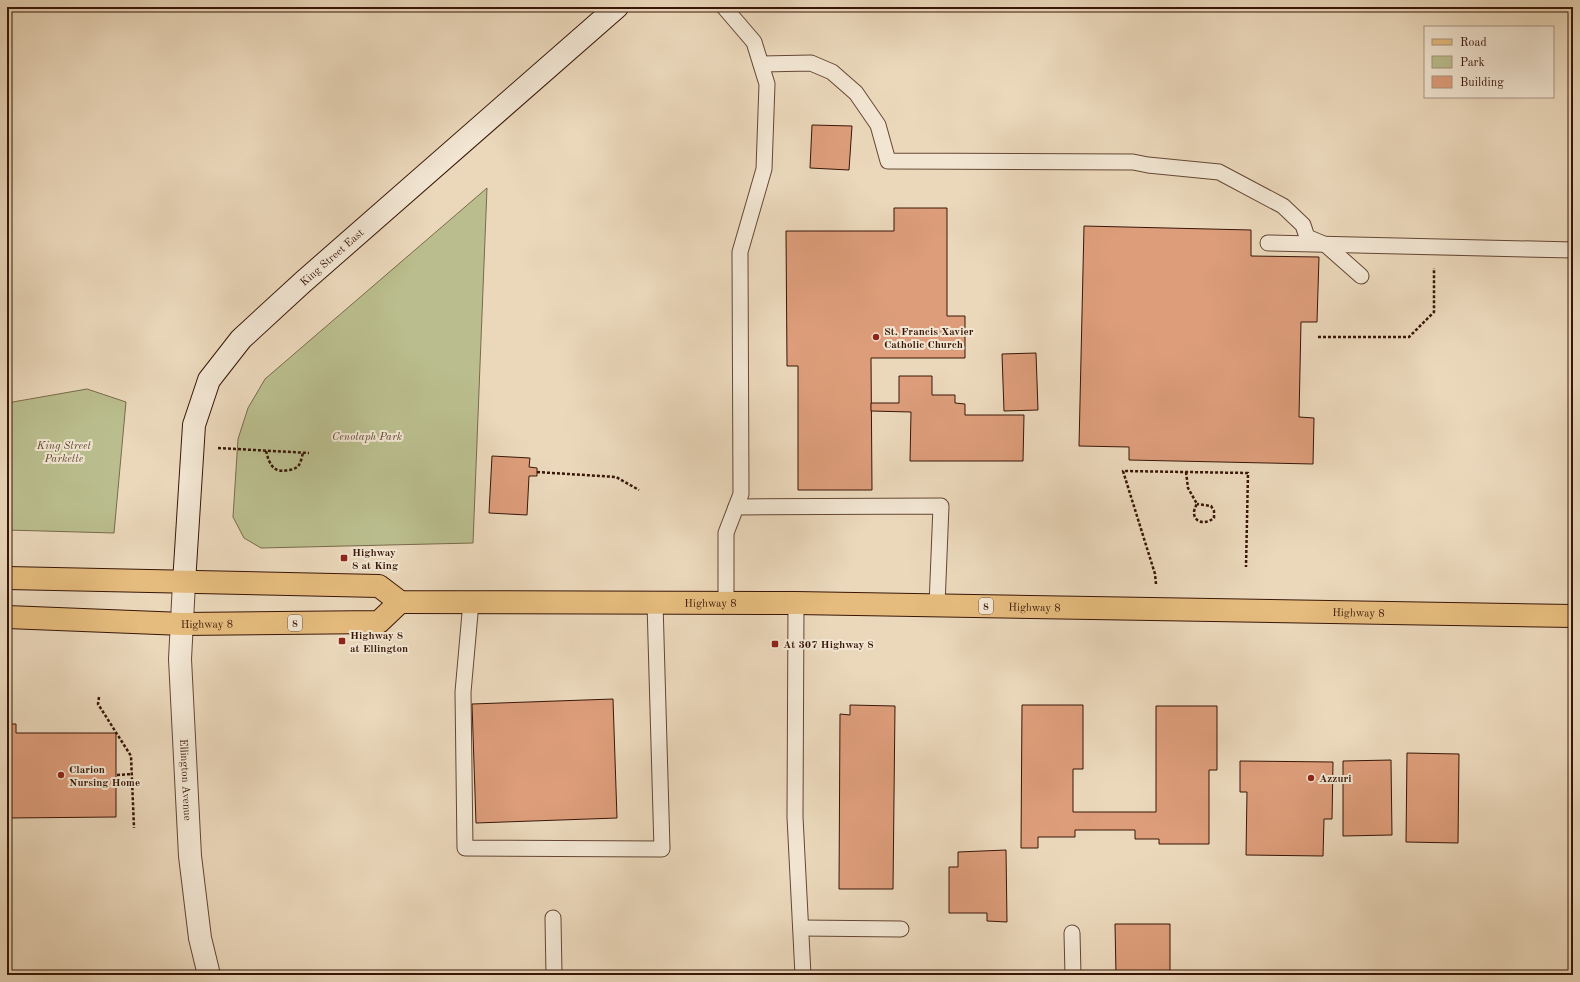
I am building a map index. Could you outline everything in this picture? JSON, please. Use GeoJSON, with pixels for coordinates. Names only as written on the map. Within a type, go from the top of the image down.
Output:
{"type":"FeatureCollection","features":[{"type":"Feature","properties":{"kind":"main road","name":"King Street East"},"geometry":{"type":"LineString","coordinates":[[184,583],[194,425],[209,380],[241,339],[303,282],[617,7]]}},
{"type":"Feature","properties":{"kind":"main road"},"geometry":{"type":"LineString","coordinates":[[7,578],[379,586],[400,602]]}},
{"type":"Feature","properties":{"kind":"main road","name":"Ellington Avenue"},"geometry":{"type":"LineString","coordinates":[[184,583],[180,659],[190,856],[200,938],[209,975]]}},
{"type":"Feature","properties":{"kind":"main road","name":"Highway 8"},"geometry":{"type":"LineString","coordinates":[[7,617],[183,624],[379,622],[400,602],[796,603],[1573,616]]}},
{"type":"Feature","properties":{"kind":"lane"},"geometry":{"type":"LineString","coordinates":[[724,7],[754,42],[767,84],[764,169],[740,252],[741,494],[726,533],[726,603]]}},
{"type":"Feature","properties":{"kind":"lane"},"geometry":{"type":"LineString","coordinates":[[761,64],[811,63],[832,72],[856,93],[878,125],[888,162],[1133,162],[1219,172],[1283,206],[1303,225],[1307,236],[1326,245],[1361,276]]}},
{"type":"Feature","properties":{"kind":"lane"},"geometry":{"type":"LineString","coordinates":[[1268,243],[1573,250]]}},
{"type":"Feature","properties":{"kind":"lane"},"geometry":{"type":"LineString","coordinates":[[736,507],[940,506],[937,605]]}},
{"type":"Feature","properties":{"kind":"lane"},"geometry":{"type":"LineString","coordinates":[[471,602],[463,692],[465,848],[662,849],[655,603]]}},
{"type":"Feature","properties":{"kind":"lane"},"geometry":{"type":"LineString","coordinates":[[796,603],[795,817],[803,975]]}},
{"type":"Feature","properties":{"kind":"lane"},"geometry":{"type":"LineString","coordinates":[[553,918],[554,975]]}},
{"type":"Feature","properties":{"kind":"lane"},"geometry":{"type":"LineString","coordinates":[[801,928],[901,929]]}},
{"type":"Feature","properties":{"kind":"lane"},"geometry":{"type":"LineString","coordinates":[[1072,933],[1073,975]]}},
{"type":"Feature","properties":{"kind":"path"},"geometry":{"type":"LineString","coordinates":[[1318,337],[1409,337],[1434,312],[1434,247]]}},
{"type":"Feature","properties":{"kind":"path"},"geometry":{"type":"LineString","coordinates":[[193,447],[309,453]]}},
{"type":"Feature","properties":{"kind":"path"},"geometry":{"type":"LineString","coordinates":[[266,451],[269,462],[275,470],[284,472],[294,469],[299,465],[303,452]]}},
{"type":"Feature","properties":{"kind":"path"},"geometry":{"type":"LineString","coordinates":[[1159,609],[1155,574],[1123,471],[1248,473],[1246,567]]}},
{"type":"Feature","properties":{"kind":"path"},"geometry":{"type":"LineString","coordinates":[[537,472],[616,477],[639,490]]}},
{"type":"Feature","properties":{"kind":"path"},"geometry":{"type":"LineString","coordinates":[[1186,472],[1188,488],[1197,504]]}},
{"type":"Feature","properties":{"kind":"path"},"geometry":{"type":"LineString","coordinates":[[1197,504],[1211,506],[1214,511],[1214,518],[1209,522],[1203,523],[1198,521],[1194,510],[1197,504]]}},
{"type":"Feature","properties":{"kind":"path"},"geometry":{"type":"LineString","coordinates":[[99,697],[98,704],[131,756],[134,828]]}},
{"type":"Feature","properties":{"kind":"path"},"geometry":{"type":"LineString","coordinates":[[117,775],[132,774]]}},
{"type":"Feature","properties":{"kind":"green space","name":"Cenotaph Park"},"geometry":{"type":"Polygon","coordinates":[[[487,188],[473,543],[261,548],[244,538],[233,517],[238,439],[248,408],[265,379],[487,188]]]}},
{"type":"Feature","properties":{"kind":"green space","name":"King Street Parkette"},"geometry":{"type":"Polygon","coordinates":[[[87,389],[126,402],[114,533],[7,530],[7,403],[87,389]]]}},
{"type":"Feature","properties":{"kind":"building"},"geometry":{"type":"Polygon","coordinates":[[[812,125],[852,126],[849,170],[810,168],[812,125]]]}},
{"type":"Feature","properties":{"kind":"building","name":"St. Francis Xavier Catholic Church"},"geometry":{"type":"Polygon","coordinates":[[[894,208],[947,208],[947,316],[965,316],[965,358],[871,358],[872,490],[798,490],[798,366],[787,366],[786,231],[894,231],[894,208]]]}},
{"type":"Feature","properties":{"kind":"building"},"geometry":{"type":"Polygon","coordinates":[[[1084,226],[1251,230],[1251,256],[1319,257],[1317,322],[1301,322],[1299,417],[1314,418],[1313,464],[1129,460],[1129,447],[1079,446],[1084,226]]]}},
{"type":"Feature","properties":{"kind":"building"},"geometry":{"type":"Polygon","coordinates":[[[1036,353],[1038,410],[1004,411],[1002,354],[1036,353]]]}},
{"type":"Feature","properties":{"kind":"building"},"geometry":{"type":"Polygon","coordinates":[[[899,376],[932,376],[932,395],[955,395],[955,403],[965,404],[965,415],[1024,415],[1023,461],[910,461],[911,412],[871,411],[871,403],[899,403],[899,376]]]}},
{"type":"Feature","properties":{"kind":"building"},"geometry":{"type":"Polygon","coordinates":[[[492,456],[530,458],[529,467],[537,468],[537,476],[529,476],[527,515],[489,513],[492,456]]]}},
{"type":"Feature","properties":{"kind":"building"},"geometry":{"type":"Polygon","coordinates":[[[613,699],[617,818],[476,823],[472,704],[613,699]]]}},
{"type":"Feature","properties":{"kind":"building"},"geometry":{"type":"Polygon","coordinates":[[[850,705],[895,706],[893,889],[839,889],[840,714],[850,715],[850,705]]]}},
{"type":"Feature","properties":{"kind":"building"},"geometry":{"type":"Polygon","coordinates":[[[1022,705],[1083,705],[1083,769],[1073,769],[1073,812],[1156,812],[1156,706],[1217,706],[1217,770],[1209,770],[1209,844],[1159,844],[1159,839],[1135,839],[1135,830],[1075,830],[1075,837],[1038,837],[1038,848],[1021,848],[1022,705]]]}},
{"type":"Feature","properties":{"kind":"building","name":"Clarion Nursing Home"},"geometry":{"type":"Polygon","coordinates":[[[7,724],[16,724],[16,733],[116,733],[116,817],[7,818],[7,724]]]}},
{"type":"Feature","properties":{"kind":"building"},"geometry":{"type":"Polygon","coordinates":[[[1407,753],[1459,754],[1458,843],[1406,842],[1407,753]]]}},
{"type":"Feature","properties":{"kind":"building"},"geometry":{"type":"Polygon","coordinates":[[[1391,760],[1392,835],[1343,836],[1343,761],[1391,760]]]}},
{"type":"Feature","properties":{"kind":"building"},"geometry":{"type":"Polygon","coordinates":[[[1240,761],[1333,762],[1332,819],[1324,819],[1323,856],[1246,855],[1247,792],[1240,792],[1240,761]]]}},
{"type":"Feature","properties":{"kind":"building"},"geometry":{"type":"Polygon","coordinates":[[[1006,850],[1007,922],[987,921],[987,913],[949,913],[949,867],[958,867],[958,852],[1006,850]]]}},
{"type":"Feature","properties":{"kind":"building"},"geometry":{"type":"Polygon","coordinates":[[[1115,924],[1170,924],[1170,975],[1116,975],[1115,924]]]}},
{"type":"Feature","properties":{"kind":"place","name":"St. Francis Xavier Catholic Church"},"geometry":{"type":"Point","coordinates":[876,337]}},
{"type":"Feature","properties":{"kind":"place","name":"Highway 8 at King"},"geometry":{"type":"Point","coordinates":[344,558]}},
{"type":"Feature","properties":{"kind":"place","name":"Highway 8 at Ellington"},"geometry":{"type":"Point","coordinates":[342,641]}},
{"type":"Feature","properties":{"kind":"place","name":"At 307 Highway 8"},"geometry":{"type":"Point","coordinates":[775,644]}},
{"type":"Feature","properties":{"kind":"place","name":"Clarion Nursing Home"},"geometry":{"type":"Point","coordinates":[61,775]}},
{"type":"Feature","properties":{"kind":"place","name":"Azzuri"},"geometry":{"type":"Point","coordinates":[1311,778]}}]}
